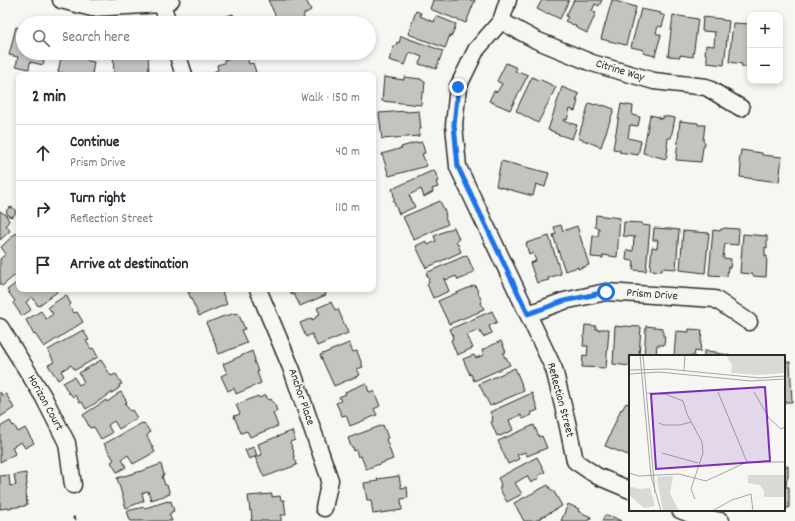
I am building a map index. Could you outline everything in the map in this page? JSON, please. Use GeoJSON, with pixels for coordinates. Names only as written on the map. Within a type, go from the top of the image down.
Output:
{"type":"FeatureCollection","features":[{"type":"Feature","properties":{"kind":"street"},"geometry":{"type":"LineString","coordinates":[[61,0],[92,8],[166,2],[167,16]]}},
{"type":"Feature","properties":{"kind":"street","name":"Reflection Street"},"geometry":{"type":"LineString","coordinates":[[508,0],[501,21],[476,50],[458,87],[454,125],[458,167],[554,369],[575,461],[597,476],[629,490]]}},
{"type":"Feature","properties":{"kind":"street","name":"Citrine Way"},"geometry":{"type":"LineString","coordinates":[[501,21],[536,40],[592,63],[654,81],[706,87],[741,108]]}},
{"type":"Feature","properties":{"kind":"street"},"geometry":{"type":"LineString","coordinates":[[179,60],[183,72]]}},
{"type":"Feature","properties":{"kind":"street","name":"Anchor Place"},"geometry":{"type":"LineString","coordinates":[[259,292],[292,370],[330,480],[324,508]]}},
{"type":"Feature","properties":{"kind":"street","name":"Prism Drive"},"geometry":{"type":"LineString","coordinates":[[528,314],[564,301],[606,292],[715,299],[749,322]]}},
{"type":"Feature","properties":{"kind":"street","name":"Horizon Court"},"geometry":{"type":"LineString","coordinates":[[0,327],[43,396],[68,443],[73,485]]}},
{"type":"Feature","properties":{"kind":"street"},"geometry":{"type":"LineString","coordinates":[[682,511],[695,516],[721,521]]}},
{"type":"Feature","properties":{"kind":"path"},"geometry":{"type":"LineString","coordinates":[[74,516],[77,521]]}},
{"type":"Feature","properties":{"kind":"building"},"geometry":{"type":"Polygon","coordinates":[[[268,0],[306,0],[311,10],[303,16],[276,16],[268,0]]]}},
{"type":"Feature","properties":{"kind":"building"},"geometry":{"type":"Polygon","coordinates":[[[433,0],[475,0],[466,23],[430,9],[433,0]]]}},
{"type":"Feature","properties":{"kind":"building"},"geometry":{"type":"Polygon","coordinates":[[[542,0],[569,0],[560,19],[537,9],[542,0]]]}},
{"type":"Feature","properties":{"kind":"building"},"geometry":{"type":"Polygon","coordinates":[[[574,0],[602,0],[599,6],[595,4],[592,11],[596,13],[587,33],[565,21],[574,0]]]}},
{"type":"Feature","properties":{"kind":"building"},"geometry":{"type":"Polygon","coordinates":[[[612,0],[636,7],[626,45],[601,39],[612,0]]]}},
{"type":"Feature","properties":{"kind":"building"},"geometry":{"type":"Polygon","coordinates":[[[641,9],[661,13],[660,14],[665,16],[662,27],[658,26],[656,33],[661,35],[655,56],[643,53],[644,50],[631,47],[641,9]]]}},
{"type":"Feature","properties":{"kind":"building"},"geometry":{"type":"Polygon","coordinates":[[[416,11],[421,13],[420,16],[434,22],[436,16],[456,24],[452,36],[450,35],[445,48],[408,34],[416,11]]]}},
{"type":"Feature","properties":{"kind":"building"},"geometry":{"type":"Polygon","coordinates":[[[673,15],[698,19],[693,57],[680,55],[680,57],[668,56],[673,15]]]}},
{"type":"Feature","properties":{"kind":"building"},"geometry":{"type":"Polygon","coordinates":[[[703,17],[729,21],[724,65],[707,63],[707,55],[705,54],[706,45],[714,46],[715,32],[702,31],[703,17]]]}},
{"type":"Feature","properties":{"kind":"building"},"geometry":{"type":"Polygon","coordinates":[[[733,23],[747,24],[747,67],[742,67],[742,64],[729,62],[733,23]]]}},
{"type":"Feature","properties":{"kind":"building"},"geometry":{"type":"Polygon","coordinates":[[[16,27],[16,57],[9,55],[16,27]]]}},
{"type":"Feature","properties":{"kind":"building"},"geometry":{"type":"Polygon","coordinates":[[[401,36],[443,51],[436,69],[419,64],[422,57],[410,52],[405,65],[389,60],[394,46],[396,46],[397,42],[399,43],[401,36]]]}},
{"type":"Feature","properties":{"kind":"building"},"geometry":{"type":"Polygon","coordinates":[[[17,60],[44,60],[43,65],[30,62],[29,69],[16,66],[17,60]]]}},
{"type":"Feature","properties":{"kind":"building"},"geometry":{"type":"Polygon","coordinates":[[[61,60],[87,60],[94,62],[92,72],[58,72],[61,60]]]}},
{"type":"Feature","properties":{"kind":"building"},"geometry":{"type":"Polygon","coordinates":[[[113,60],[148,60],[149,72],[114,72],[113,60]]]}},
{"type":"Feature","properties":{"kind":"building"},"geometry":{"type":"Polygon","coordinates":[[[224,60],[248,60],[249,64],[253,63],[256,72],[213,72],[218,70],[217,65],[224,63],[224,60]]]}},
{"type":"Feature","properties":{"kind":"building"},"geometry":{"type":"Polygon","coordinates":[[[506,63],[517,68],[515,71],[528,75],[510,110],[489,101],[494,91],[497,92],[502,84],[497,81],[506,63]]]}},
{"type":"Feature","properties":{"kind":"building"},"geometry":{"type":"Polygon","coordinates":[[[384,77],[404,80],[404,77],[421,79],[425,81],[421,105],[382,101],[384,77]]]}},
{"type":"Feature","properties":{"kind":"building"},"geometry":{"type":"Polygon","coordinates":[[[532,77],[556,87],[538,123],[516,111],[532,77]]]}},
{"type":"Feature","properties":{"kind":"building"},"geometry":{"type":"Polygon","coordinates":[[[562,87],[579,94],[576,101],[578,101],[575,111],[570,109],[567,120],[564,119],[563,121],[577,125],[572,139],[548,130],[562,87]]]}},
{"type":"Feature","properties":{"kind":"building"},"geometry":{"type":"Polygon","coordinates":[[[589,103],[603,105],[614,109],[601,147],[578,138],[589,103]]]}},
{"type":"Feature","properties":{"kind":"building"},"geometry":{"type":"Polygon","coordinates":[[[621,104],[633,106],[632,115],[640,117],[638,126],[630,125],[628,138],[641,141],[638,155],[619,152],[620,150],[613,149],[621,104]]]}},
{"type":"Feature","properties":{"kind":"building"},"geometry":{"type":"Polygon","coordinates":[[[419,111],[421,129],[419,129],[419,136],[382,139],[379,113],[419,111]]]}},
{"type":"Feature","properties":{"kind":"building"},"geometry":{"type":"Polygon","coordinates":[[[650,115],[663,119],[663,116],[675,118],[671,138],[668,138],[666,159],[643,153],[650,115]]]}},
{"type":"Feature","properties":{"kind":"building"},"geometry":{"type":"Polygon","coordinates":[[[680,121],[705,125],[703,141],[705,142],[701,162],[676,160],[680,121]]]}},
{"type":"Feature","properties":{"kind":"building"},"geometry":{"type":"Polygon","coordinates":[[[422,142],[425,153],[422,154],[427,166],[389,176],[382,154],[422,142]]]}},
{"type":"Feature","properties":{"kind":"building"},"geometry":{"type":"Polygon","coordinates":[[[741,150],[762,153],[762,155],[782,157],[779,182],[740,177],[741,164],[739,163],[741,150]]]}},
{"type":"Feature","properties":{"kind":"building"},"geometry":{"type":"Polygon","coordinates":[[[501,161],[549,173],[545,187],[536,184],[533,196],[496,186],[501,161]]]}},
{"type":"Feature","properties":{"kind":"building"},"geometry":{"type":"Polygon","coordinates":[[[434,170],[439,181],[436,182],[438,187],[432,189],[433,192],[424,197],[421,189],[409,195],[415,207],[399,214],[393,200],[395,200],[392,189],[434,170]]]}},
{"type":"Feature","properties":{"kind":"building"},"geometry":{"type":"Polygon","coordinates":[[[440,201],[448,224],[414,240],[403,217],[440,201]]]}},
{"type":"Feature","properties":{"kind":"building"},"geometry":{"type":"Polygon","coordinates":[[[11,207],[16,212],[11,217],[6,212],[11,207]]]}},
{"type":"Feature","properties":{"kind":"building"},"geometry":{"type":"Polygon","coordinates":[[[0,211],[6,215],[9,221],[6,225],[10,231],[0,240],[0,211]]]}},
{"type":"Feature","properties":{"kind":"building"},"geometry":{"type":"Polygon","coordinates":[[[596,215],[620,218],[617,257],[603,255],[603,258],[591,257],[593,236],[598,236],[599,228],[595,227],[596,215]]]}},
{"type":"Feature","properties":{"kind":"building"},"geometry":{"type":"Polygon","coordinates":[[[624,222],[642,223],[642,225],[650,226],[646,271],[633,270],[634,261],[626,260],[627,250],[633,251],[634,238],[636,237],[623,236],[624,222]]]}},
{"type":"Feature","properties":{"kind":"building"},"geometry":{"type":"Polygon","coordinates":[[[561,225],[563,231],[577,226],[589,265],[578,269],[578,267],[565,271],[553,235],[556,234],[554,227],[561,225]]]}},
{"type":"Feature","properties":{"kind":"building"},"geometry":{"type":"Polygon","coordinates":[[[454,227],[459,239],[456,240],[461,252],[426,268],[416,246],[426,241],[428,245],[436,241],[434,236],[454,227]]]}},
{"type":"Feature","properties":{"kind":"building"},"geometry":{"type":"Polygon","coordinates":[[[654,228],[679,230],[676,269],[662,268],[662,271],[650,270],[652,247],[657,248],[658,240],[653,240],[654,228]]]}},
{"type":"Feature","properties":{"kind":"building"},"geometry":{"type":"Polygon","coordinates":[[[724,228],[739,229],[738,245],[725,244],[723,258],[731,259],[727,276],[709,275],[713,230],[720,231],[724,228]]]}},
{"type":"Feature","properties":{"kind":"building"},"geometry":{"type":"Polygon","coordinates":[[[683,231],[709,233],[705,273],[680,270],[683,231]]]}},
{"type":"Feature","properties":{"kind":"building"},"geometry":{"type":"Polygon","coordinates":[[[16,233],[16,275],[2,286],[0,284],[0,259],[6,254],[1,247],[16,233]]]}},
{"type":"Feature","properties":{"kind":"building"},"geometry":{"type":"Polygon","coordinates":[[[743,234],[767,236],[767,248],[765,247],[765,256],[767,256],[766,277],[740,273],[743,234]]]}},
{"type":"Feature","properties":{"kind":"building"},"geometry":{"type":"Polygon","coordinates":[[[549,236],[561,274],[548,278],[549,280],[537,283],[530,263],[536,261],[533,253],[529,255],[526,243],[549,236]]]}},
{"type":"Feature","properties":{"kind":"building"},"geometry":{"type":"Polygon","coordinates":[[[467,255],[474,272],[458,280],[456,276],[446,280],[445,278],[444,279],[449,291],[433,298],[427,284],[429,283],[429,279],[426,273],[467,255]]]}},
{"type":"Feature","properties":{"kind":"building"},"geometry":{"type":"Polygon","coordinates":[[[16,283],[16,292],[57,292],[38,306],[32,297],[26,302],[31,310],[22,316],[13,303],[15,301],[7,290],[16,283]]]}},
{"type":"Feature","properties":{"kind":"building"},"geometry":{"type":"Polygon","coordinates":[[[475,285],[484,309],[449,324],[438,301],[475,285]]]}},
{"type":"Feature","properties":{"kind":"building"},"geometry":{"type":"Polygon","coordinates":[[[188,292],[222,292],[227,304],[199,316],[188,292]]]}},
{"type":"Feature","properties":{"kind":"building"},"geometry":{"type":"Polygon","coordinates":[[[290,292],[325,292],[326,295],[300,306],[294,294],[292,295],[290,292]]]}},
{"type":"Feature","properties":{"kind":"building"},"geometry":{"type":"Polygon","coordinates":[[[66,295],[71,304],[69,306],[74,313],[77,312],[83,322],[44,347],[35,334],[34,335],[26,320],[41,311],[46,319],[53,314],[48,307],[66,295]]]}},
{"type":"Feature","properties":{"kind":"building"},"geometry":{"type":"Polygon","coordinates":[[[331,302],[335,310],[338,309],[348,333],[317,346],[312,334],[306,337],[300,323],[316,318],[316,316],[320,314],[317,308],[331,302]]]}},
{"type":"Feature","properties":{"kind":"building"},"geometry":{"type":"Polygon","coordinates":[[[492,311],[497,322],[489,326],[492,333],[483,337],[479,330],[467,335],[473,348],[457,355],[451,340],[453,339],[453,336],[450,329],[492,311]]]}},
{"type":"Feature","properties":{"kind":"building"},"geometry":{"type":"Polygon","coordinates":[[[238,313],[245,329],[241,330],[247,343],[219,354],[206,323],[238,313]]]}},
{"type":"Feature","properties":{"kind":"building"},"geometry":{"type":"Polygon","coordinates":[[[585,325],[596,326],[596,329],[600,330],[609,329],[606,368],[582,367],[583,355],[587,356],[588,346],[583,346],[585,325]]]}},
{"type":"Feature","properties":{"kind":"building"},"geometry":{"type":"Polygon","coordinates":[[[615,326],[641,327],[639,355],[629,355],[629,366],[613,364],[615,326]]]}},
{"type":"Feature","properties":{"kind":"building"},"geometry":{"type":"Polygon","coordinates":[[[646,326],[663,328],[663,336],[665,336],[664,345],[657,345],[656,355],[644,355],[646,326]]]}},
{"type":"Feature","properties":{"kind":"building"},"geometry":{"type":"Polygon","coordinates":[[[689,329],[702,330],[700,352],[695,351],[694,355],[674,355],[676,331],[689,332],[689,329]]]}},
{"type":"Feature","properties":{"kind":"building"},"geometry":{"type":"Polygon","coordinates":[[[83,330],[89,340],[86,341],[91,349],[93,348],[98,357],[75,370],[71,365],[61,371],[64,376],[58,380],[48,365],[54,362],[48,350],[83,330]]]}},
{"type":"Feature","properties":{"kind":"building"},"geometry":{"type":"Polygon","coordinates":[[[501,341],[506,352],[503,353],[510,365],[474,381],[463,359],[474,355],[476,358],[484,355],[482,350],[501,341]]]}},
{"type":"Feature","properties":{"kind":"building"},"geometry":{"type":"Polygon","coordinates":[[[349,343],[353,352],[357,351],[363,367],[357,369],[360,375],[334,386],[320,355],[349,343]]]}},
{"type":"Feature","properties":{"kind":"building"},"geometry":{"type":"Polygon","coordinates":[[[252,351],[261,383],[236,394],[234,388],[228,391],[221,376],[227,373],[223,364],[252,351]]]}},
{"type":"Feature","properties":{"kind":"building"},"geometry":{"type":"Polygon","coordinates":[[[704,351],[729,355],[704,355],[704,351]]]}},
{"type":"Feature","properties":{"kind":"building"},"geometry":{"type":"Polygon","coordinates":[[[101,360],[111,376],[116,374],[122,384],[119,385],[120,387],[118,389],[86,409],[75,395],[73,397],[70,393],[69,394],[63,383],[74,377],[79,385],[84,382],[79,373],[101,360]]]}},
{"type":"Feature","properties":{"kind":"building"},"geometry":{"type":"Polygon","coordinates":[[[785,362],[790,362],[792,402],[785,402],[785,362]]]}},
{"type":"Feature","properties":{"kind":"building"},"geometry":{"type":"Polygon","coordinates":[[[515,368],[524,391],[490,406],[479,384],[515,368]]]}},
{"type":"Feature","properties":{"kind":"building"},"geometry":{"type":"Polygon","coordinates":[[[366,383],[369,392],[374,391],[380,406],[374,409],[377,415],[350,426],[346,415],[342,416],[336,403],[341,401],[339,397],[346,394],[345,392],[366,383]]]}},
{"type":"Feature","properties":{"kind":"building"},"geometry":{"type":"Polygon","coordinates":[[[0,392],[3,396],[6,394],[14,408],[0,417],[0,392]]]}},
{"type":"Feature","properties":{"kind":"building"},"geometry":{"type":"Polygon","coordinates":[[[121,392],[127,402],[125,403],[137,418],[119,429],[114,421],[108,425],[112,433],[101,439],[94,427],[90,428],[83,415],[106,400],[107,402],[121,392]]]}},
{"type":"Feature","properties":{"kind":"building"},"geometry":{"type":"Polygon","coordinates":[[[532,393],[538,410],[531,413],[532,415],[523,419],[521,415],[509,420],[513,430],[497,436],[491,422],[493,421],[493,418],[490,412],[532,393]]]}},
{"type":"Feature","properties":{"kind":"building"},"geometry":{"type":"Polygon","coordinates":[[[266,395],[268,400],[271,399],[273,403],[274,402],[277,411],[273,413],[278,426],[250,437],[247,431],[241,433],[234,416],[240,414],[236,405],[258,396],[259,398],[266,395]]]}},
{"type":"Feature","properties":{"kind":"building"},"geometry":{"type":"Polygon","coordinates":[[[626,403],[629,404],[628,455],[605,446],[621,409],[622,410],[626,403]]]}},
{"type":"Feature","properties":{"kind":"building"},"geometry":{"type":"Polygon","coordinates":[[[10,421],[18,432],[25,428],[34,443],[25,448],[21,442],[12,447],[15,454],[0,462],[0,427],[10,421]]]}},
{"type":"Feature","properties":{"kind":"building"},"geometry":{"type":"Polygon","coordinates":[[[144,423],[150,432],[147,436],[155,452],[133,464],[128,455],[122,459],[126,467],[117,472],[111,462],[114,460],[104,444],[144,423]]]}},
{"type":"Feature","properties":{"kind":"building"},"geometry":{"type":"Polygon","coordinates":[[[383,425],[393,459],[366,469],[361,456],[358,457],[356,450],[354,451],[353,447],[351,447],[348,438],[383,425]]]}},
{"type":"Feature","properties":{"kind":"building"},"geometry":{"type":"Polygon","coordinates":[[[534,425],[539,437],[542,436],[547,448],[527,456],[525,452],[517,455],[519,459],[508,464],[498,441],[534,425]]]}},
{"type":"Feature","properties":{"kind":"building"},"geometry":{"type":"Polygon","coordinates":[[[292,431],[295,440],[290,442],[297,465],[264,477],[255,457],[262,455],[258,444],[292,431]]]}},
{"type":"Feature","properties":{"kind":"building"},"geometry":{"type":"Polygon","coordinates":[[[254,447],[257,456],[249,459],[245,450],[254,447]]]}},
{"type":"Feature","properties":{"kind":"building"},"geometry":{"type":"Polygon","coordinates":[[[537,457],[545,472],[531,483],[527,476],[515,483],[522,494],[507,502],[499,488],[501,487],[501,484],[498,478],[537,457]]]}},
{"type":"Feature","properties":{"kind":"building"},"geometry":{"type":"Polygon","coordinates":[[[161,464],[164,475],[162,476],[170,494],[151,500],[148,491],[142,493],[144,501],[126,508],[117,478],[161,464]]]}},
{"type":"Feature","properties":{"kind":"building"},"geometry":{"type":"Polygon","coordinates":[[[785,466],[788,466],[786,487],[789,487],[789,508],[785,508],[785,466]]]}},
{"type":"Feature","properties":{"kind":"building"},"geometry":{"type":"Polygon","coordinates":[[[26,473],[27,505],[0,509],[0,476],[9,475],[10,486],[16,485],[14,475],[26,473]]]}},
{"type":"Feature","properties":{"kind":"building"},"geometry":{"type":"Polygon","coordinates":[[[399,476],[401,488],[407,487],[408,498],[401,499],[402,510],[373,514],[371,500],[367,500],[364,483],[378,481],[377,479],[399,476]]]}},
{"type":"Feature","properties":{"kind":"building"},"geometry":{"type":"Polygon","coordinates":[[[548,485],[551,490],[553,490],[562,506],[535,521],[524,521],[514,503],[548,485]]]}},
{"type":"Feature","properties":{"kind":"building"},"geometry":{"type":"Polygon","coordinates":[[[272,494],[272,497],[280,496],[281,500],[284,500],[286,515],[281,515],[281,521],[251,521],[251,510],[250,511],[248,496],[272,494]]]}},
{"type":"Feature","properties":{"kind":"building"},"geometry":{"type":"Polygon","coordinates":[[[171,501],[174,511],[171,512],[172,514],[169,514],[172,521],[130,520],[127,511],[145,508],[171,501]]]}},
{"type":"Feature","properties":{"kind":"building"},"geometry":{"type":"Polygon","coordinates":[[[568,504],[591,517],[589,521],[561,521],[568,504]]]}},
{"type":"Feature","properties":{"kind":"building"},"geometry":{"type":"Polygon","coordinates":[[[605,515],[611,516],[621,521],[602,521],[605,515]]]}},
{"type":"Feature","properties":{"kind":"route"},"geometry":{"type":"LineString","coordinates":[[458,87],[454,125],[458,167],[528,314],[564,301],[606,292]]}}]}
